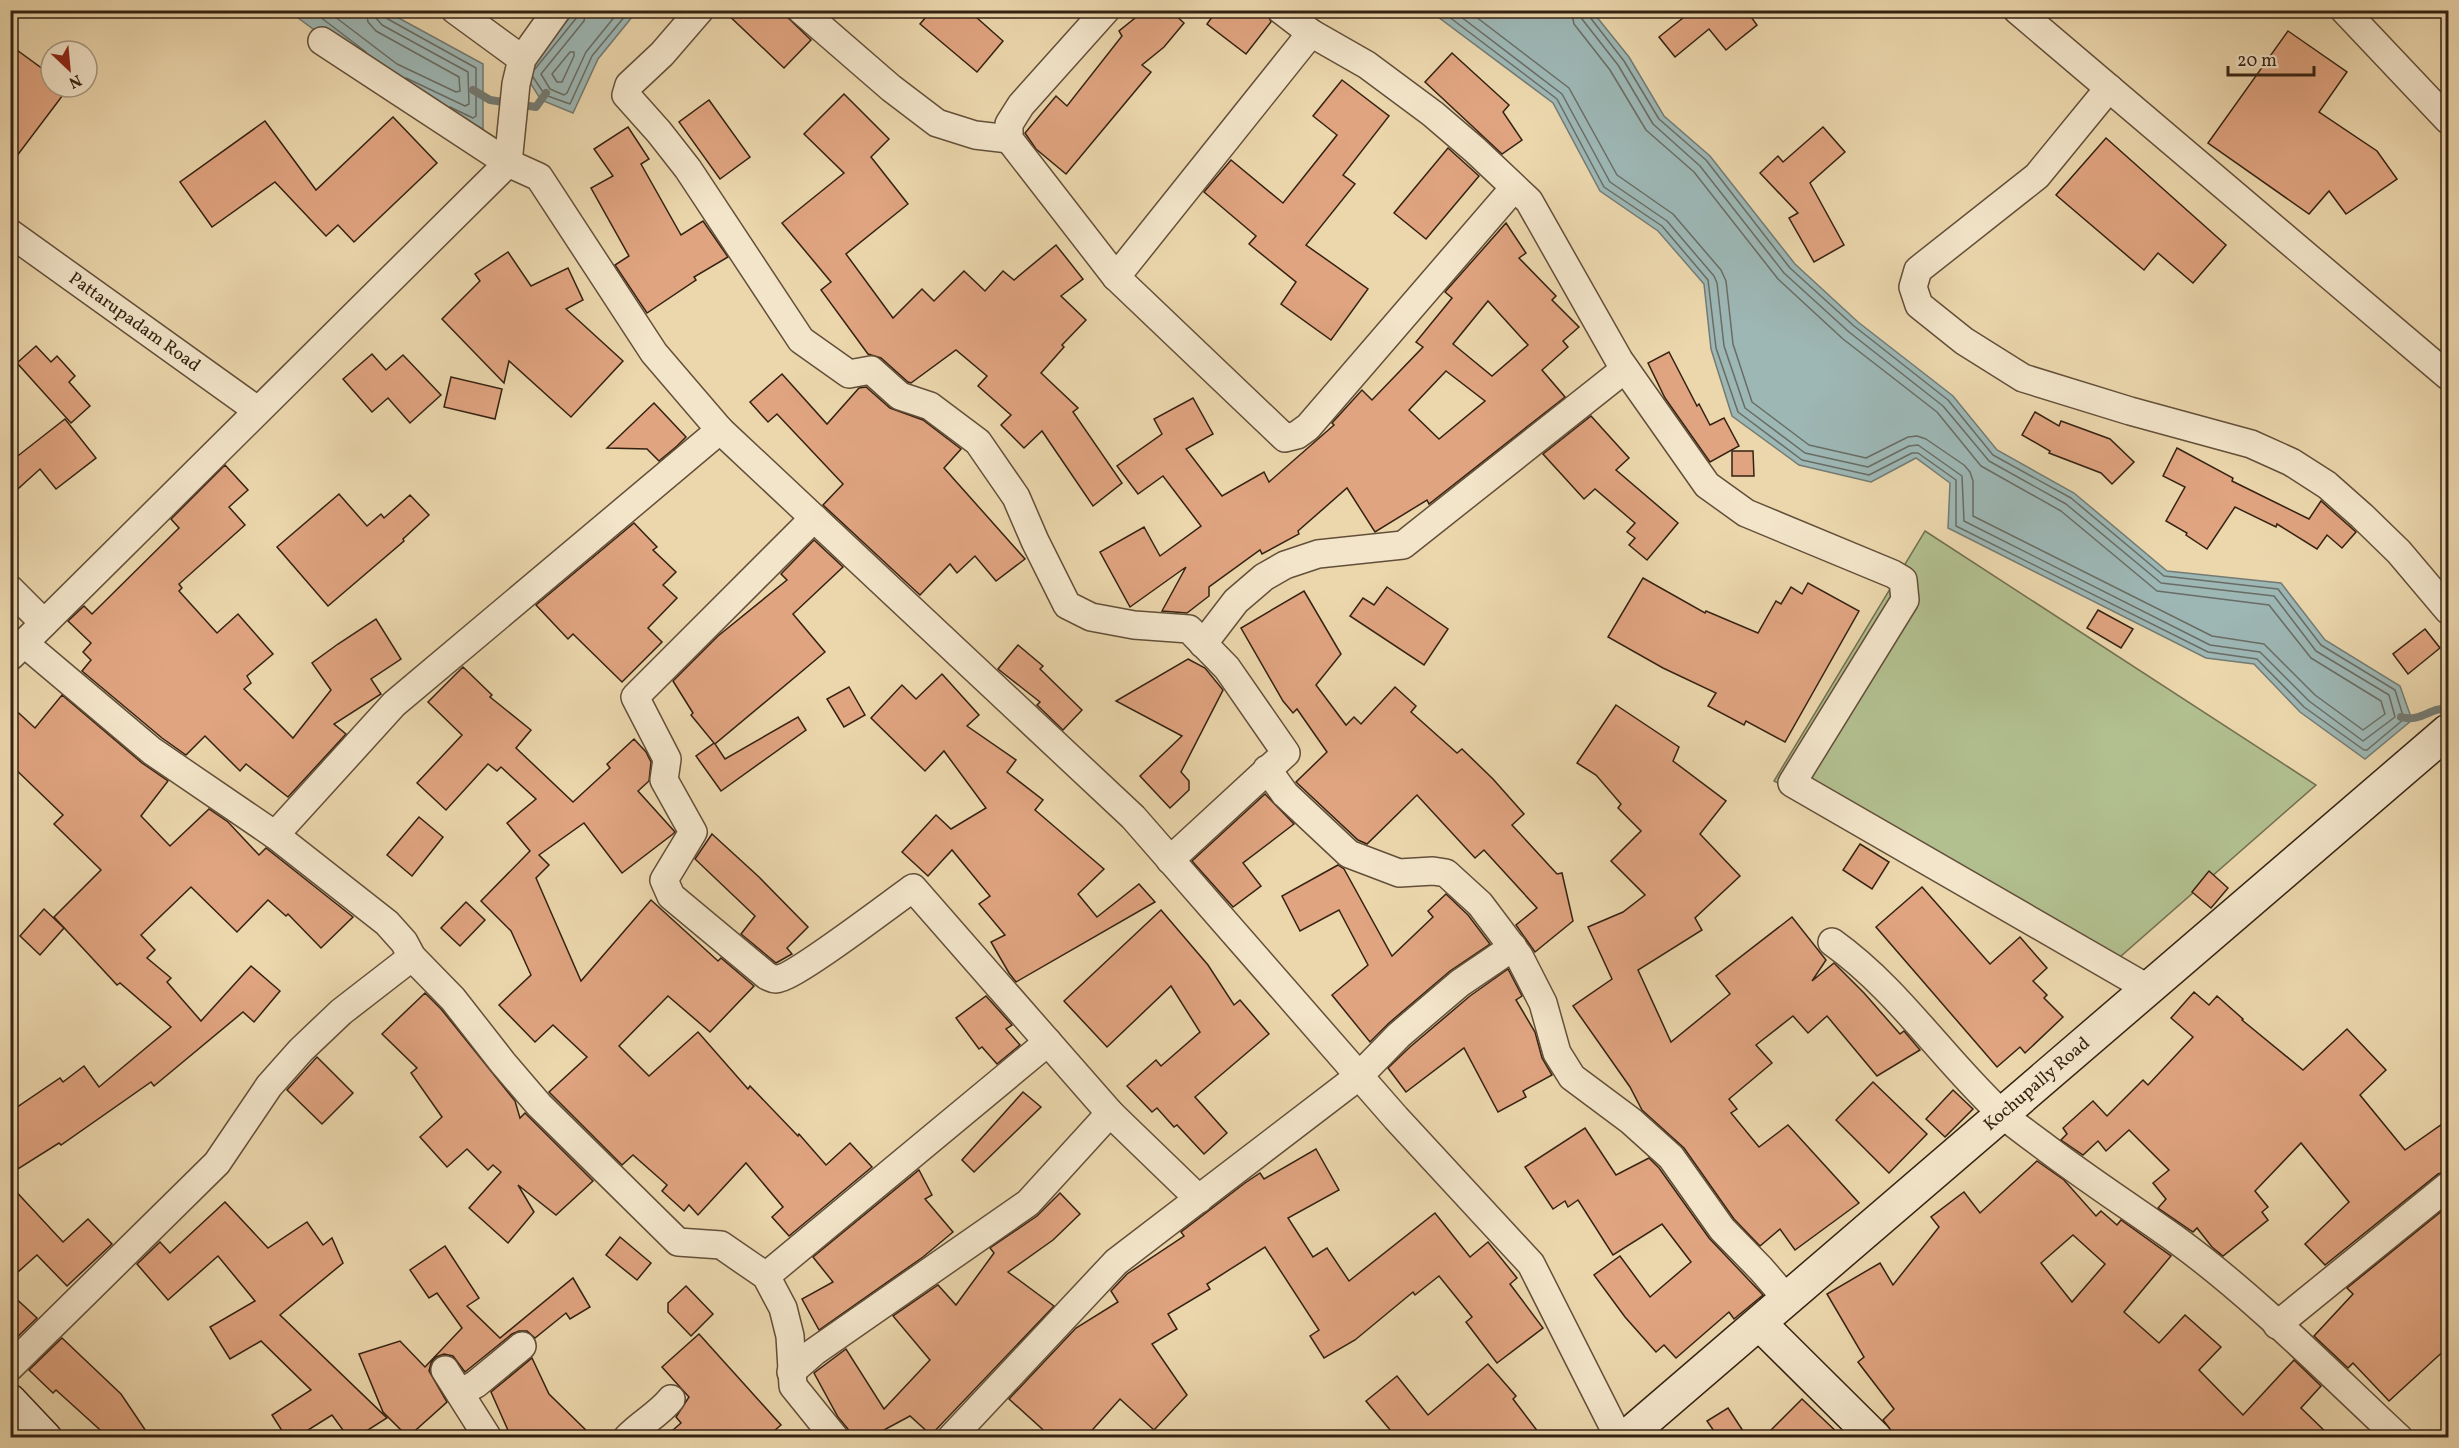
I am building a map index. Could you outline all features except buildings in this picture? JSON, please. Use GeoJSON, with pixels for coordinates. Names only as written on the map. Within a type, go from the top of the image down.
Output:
{"type":"FeatureCollection","features":[{"type":"Feature","properties":{"kind":"main road","name":"Kochupally Road"},"geometry":{"type":"LineString","coordinates":[[1625,1437],[1760,1324],[1786,1298],[2448,731]]}},
{"type":"Feature","properties":{"kind":"main road"},"geometry":{"type":"LineString","coordinates":[[1760,1324],[1875,1437]]}},
{"type":"Feature","properties":{"kind":"main road"},"geometry":{"type":"LineString","coordinates":[[10,1401],[45,1437]]}},
{"type":"Feature","properties":{"kind":"street"},"geometry":{"type":"LineString","coordinates":[[455,10],[519,72]]}},
{"type":"Feature","properties":{"kind":"street"},"geometry":{"type":"LineString","coordinates":[[556,10],[519,72],[509,153],[257,411],[17,650],[152,751],[274,835],[387,923],[404,942],[412,957],[453,999],[503,1064],[539,1105],[678,1242],[721,1245],[766,1276],[783,1308],[788,1326],[793,1386],[835,1437]]}},
{"type":"Feature","properties":{"kind":"street"},"geometry":{"type":"LineString","coordinates":[[700,10],[662,54],[629,85],[626,95],[688,169],[801,340],[849,374],[872,370],[900,396],[930,406],[978,442],[1016,496],[1035,541],[1067,605],[1091,618],[1134,626],[1189,629],[1227,668],[1286,753],[1170,860]]}},
{"type":"Feature","properties":{"kind":"street"},"geometry":{"type":"LineString","coordinates":[[801,10],[891,88],[938,123],[975,135],[1009,139]]}},
{"type":"Feature","properties":{"kind":"street"},"geometry":{"type":"LineString","coordinates":[[1106,10],[1021,105],[1010,124],[1009,139],[1116,277],[1285,438],[1297,435],[1321,412],[1514,188]]}},
{"type":"Feature","properties":{"kind":"street"},"geometry":{"type":"LineString","coordinates":[[1281,10],[1311,33],[1367,65],[1433,114],[1529,201],[1625,369],[1707,485],[1746,513],[1903,580],[1905,600],[1792,783],[2149,989]]}},
{"type":"Feature","properties":{"kind":"street"},"geometry":{"type":"LineString","coordinates":[[2017,10],[2448,376]]}},
{"type":"Feature","properties":{"kind":"street"},"geometry":{"type":"LineString","coordinates":[[2344,10],[2448,120]]}},
{"type":"Feature","properties":{"kind":"street"},"geometry":{"type":"LineString","coordinates":[[1116,277],[1311,33]]}},
{"type":"Feature","properties":{"kind":"street"},"geometry":{"type":"LineString","coordinates":[[322,41],[509,153],[539,177],[654,353],[720,430],[1133,817],[1359,1076],[1531,1264],[1619,1437]]}},
{"type":"Feature","properties":{"kind":"street"},"geometry":{"type":"LineString","coordinates":[[2109,88],[2037,176],[1918,270],[1913,287],[1919,305],[1964,340],[2023,378],[2130,411],[2252,444],[2291,462],[2327,485],[2362,516],[2399,552],[2448,610]]}},
{"type":"Feature","properties":{"kind":"street","name":"Pattarupadam Road"},"geometry":{"type":"LineString","coordinates":[[10,233],[257,411]]}},
{"type":"Feature","properties":{"kind":"street"},"geometry":{"type":"LineString","coordinates":[[1203,644],[1236,601],[1264,577],[1286,565],[1318,554],[1404,545],[1625,369]]}},
{"type":"Feature","properties":{"kind":"street"},"geometry":{"type":"LineString","coordinates":[[274,835],[394,704],[720,430]]}},
{"type":"Feature","properties":{"kind":"street"},"geometry":{"type":"LineString","coordinates":[[814,518],[635,697],[667,759],[664,780],[693,832],[664,880],[665,886],[671,896],[766,976],[775,979],[786,976],[807,964],[913,888],[1110,1113],[1199,1199]]}},
{"type":"Feature","properties":{"kind":"street"},"geometry":{"type":"LineString","coordinates":[[10,589],[44,623]]}},
{"type":"Feature","properties":{"kind":"street"},"geometry":{"type":"LineString","coordinates":[[1267,769],[1286,794],[1349,855],[1399,873],[1432,871],[1446,873],[1480,904],[1513,947],[1544,1003],[1557,1053],[1572,1077],[1631,1121],[1671,1157],[1722,1229],[1786,1298]]}},
{"type":"Feature","properties":{"kind":"street"},"geometry":{"type":"LineString","coordinates":[[1832,942],[1874,976],[1955,1066],[2002,1114],[2092,1184],[2179,1242],[2277,1325],[2399,1437]]}},
{"type":"Feature","properties":{"kind":"street"},"geometry":{"type":"LineString","coordinates":[[951,1437],[1116,1262],[1359,1076],[1399,1035],[1460,983],[1513,947]]}},
{"type":"Feature","properties":{"kind":"street"},"geometry":{"type":"LineString","coordinates":[[10,1366],[218,1163],[269,1086],[301,1050],[340,1012],[412,957]]}},
{"type":"Feature","properties":{"kind":"street"},"geometry":{"type":"LineString","coordinates":[[766,1276],[1048,1042]]}},
{"type":"Feature","properties":{"kind":"street"},"geometry":{"type":"LineString","coordinates":[[791,1372],[824,1346],[1028,1203],[1110,1113]]}},
{"type":"Feature","properties":{"kind":"street"},"geometry":{"type":"LineString","coordinates":[[2277,1325],[2448,1186]]}},
{"type":"Feature","properties":{"kind":"street"},"geometry":{"type":"LineString","coordinates":[[460,1393],[476,1384],[522,1346]]}},
{"type":"Feature","properties":{"kind":"street"},"geometry":{"type":"LineString","coordinates":[[445,1370],[488,1437]]}},
{"type":"Feature","properties":{"kind":"street"},"geometry":{"type":"LineString","coordinates":[[627,1437],[637,1427],[660,1413],[671,1399]]}},
{"type":"Feature","properties":{"kind":"green space"},"geometry":{"type":"Polygon","coordinates":[[[1925,531],[2316,785],[2113,963],[1774,781],[1925,531]]]}},
{"type":"Feature","properties":{"kind":"water"},"geometry":{"type":"Polygon","coordinates":[[[289,11],[386,11],[483,64],[483,129],[385,83],[289,11]]]}},
{"type":"Feature","properties":{"kind":"water"},"geometry":{"type":"Polygon","coordinates":[[[575,11],[637,11],[598,59],[573,113],[541,100],[524,73],[575,11]]]}},
{"type":"Feature","properties":{"kind":"water"},"geometry":{"type":"Polygon","coordinates":[[[1430,11],[1592,11],[1629,57],[1664,116],[1710,156],[1795,264],[1858,322],[1953,396],[1997,450],[2074,493],[2167,571],[2281,583],[2325,640],[2400,686],[2412,720],[2365,759],[2300,712],[2254,664],[2206,658],[1948,528],[1950,483],[1916,458],[1871,482],[1799,465],[1732,416],[1711,349],[1704,284],[1658,231],[1600,191],[1553,103],[1430,11]]]}},
{"type":"Feature","properties":{"kind":"waterway"},"geometry":{"type":"LineString","coordinates":[[473,90],[490,100],[536,107],[546,93]]}},
{"type":"Feature","properties":{"kind":"waterway"},"geometry":{"type":"LineString","coordinates":[[2401,717],[2415,718],[2437,710],[2448,710]]}}]}
